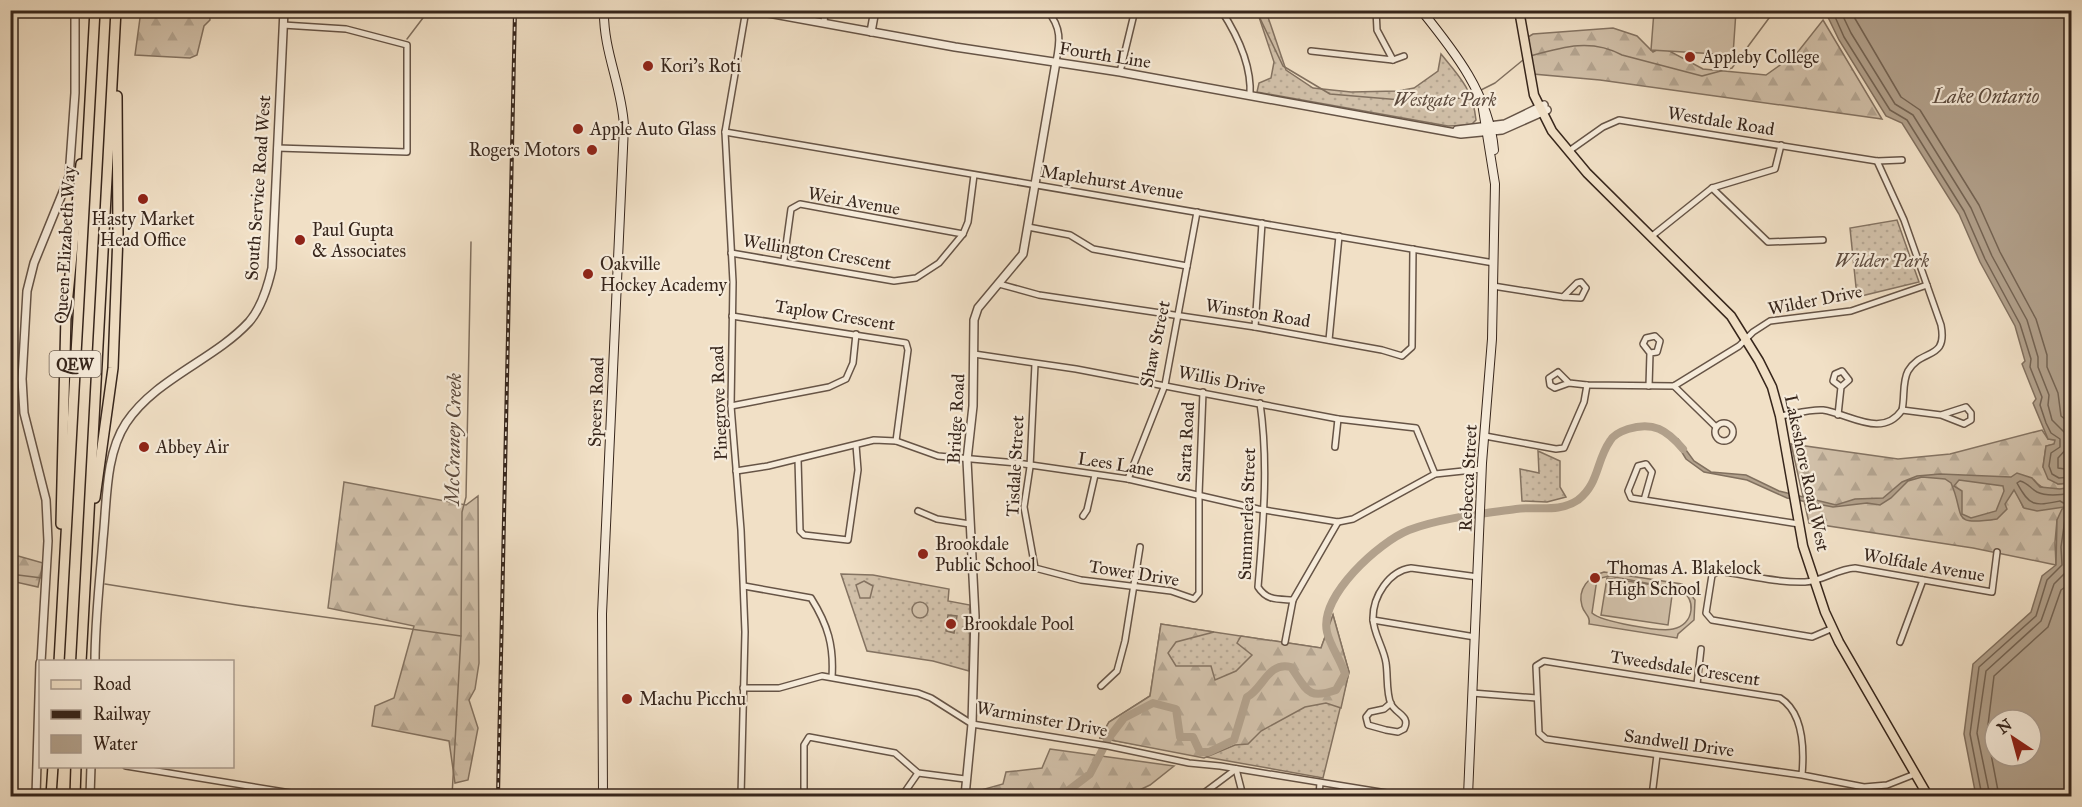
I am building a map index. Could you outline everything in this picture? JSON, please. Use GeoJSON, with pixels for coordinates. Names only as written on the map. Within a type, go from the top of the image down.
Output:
{"type":"FeatureCollection","features":[{"type":"Feature","properties":{"kind":"highway","name":"Queen Elizabeth Way"},"geometry":{"type":"LineString","coordinates":[[59,660],[94,10]]}},
{"type":"Feature","properties":{"kind":"highway","name":"QEW"},"geometry":{"type":"LineString","coordinates":[[81,660],[116,10]]}},
{"type":"Feature","properties":{"kind":"highway"},"geometry":{"type":"LineString","coordinates":[[89,507],[95,502],[113,368],[118,234],[117,88],[114,59]]}},
{"type":"Feature","properties":{"kind":"highway"},"geometry":{"type":"LineString","coordinates":[[51,796],[53,768]]}},
{"type":"Feature","properties":{"kind":"highway"},"geometry":{"type":"LineString","coordinates":[[75,796],[76,768]]}},
{"type":"Feature","properties":{"kind":"main road","name":"Speers Road"},"geometry":{"type":"LineString","coordinates":[[603,796],[603,614],[624,126],[621,96],[607,54],[604,10]]}},
{"type":"Feature","properties":{"kind":"main road","name":"Rebecca Street"},"geometry":{"type":"LineString","coordinates":[[1421,10],[1461,62],[1482,103],[1489,130],[1496,184],[1468,796]]}},
{"type":"Feature","properties":{"kind":"main road","name":"Lakeshore Road West"},"geometry":{"type":"LineString","coordinates":[[1519,10],[1534,88],[1558,136],[1587,173],[1731,316],[1772,387],[1780,416],[1799,524],[1815,580],[1833,628],[1928,796]]}},
{"type":"Feature","properties":{"kind":"street"},"geometry":{"type":"LineString","coordinates":[[40,660],[48,541],[46,500],[24,413],[22,379],[27,291],[34,263],[69,177],[75,93],[75,10]]}},
{"type":"Feature","properties":{"kind":"street","name":"South Service Road West"},"geometry":{"type":"LineString","coordinates":[[95,660],[95,631],[108,491],[117,440],[126,423],[145,401],[248,323],[268,286],[272,268],[284,10]]}},
{"type":"Feature","properties":{"kind":"street","name":"Pinegrove Road"},"geometry":{"type":"LineString","coordinates":[[741,796],[744,586],[731,406],[731,253],[725,132],[746,10]]}},
{"type":"Feature","properties":{"kind":"street","name":"Fourth Line"},"geometry":{"type":"LineString","coordinates":[[751,10],[1455,131],[1489,130],[1543,109]]}},
{"type":"Feature","properties":{"kind":"street"},"geometry":{"type":"LineString","coordinates":[[824,23],[825,10]]}},
{"type":"Feature","properties":{"kind":"street"},"geometry":{"type":"LineString","coordinates":[[871,32],[875,10]]}},
{"type":"Feature","properties":{"kind":"street"},"geometry":{"type":"LineString","coordinates":[[1047,10],[1059,29],[1060,39],[1056,62]]}},
{"type":"Feature","properties":{"kind":"street"},"geometry":{"type":"LineString","coordinates":[[1119,72],[1135,10]]}},
{"type":"Feature","properties":{"kind":"street"},"geometry":{"type":"LineString","coordinates":[[1221,10],[1252,79],[1250,96]]}},
{"type":"Feature","properties":{"kind":"street"},"geometry":{"type":"LineString","coordinates":[[1376,10],[1377,30],[1393,60]]}},
{"type":"Feature","properties":{"kind":"street"},"geometry":{"type":"LineString","coordinates":[[277,148],[408,152],[407,45],[346,29],[283,25]]}},
{"type":"Feature","properties":{"kind":"street"},"geometry":{"type":"LineString","coordinates":[[1311,51],[1393,60],[1404,56]]}},
{"type":"Feature","properties":{"kind":"street","name":"Bridge Road"},"geometry":{"type":"LineString","coordinates":[[965,796],[972,724],[975,616],[967,460],[973,406],[974,320],[978,308],[1023,254],[1056,62]]}},
{"type":"Feature","properties":{"kind":"street","name":"Westdale Road"},"geometry":{"type":"LineString","coordinates":[[1569,151],[1604,127],[1619,120],[1877,161],[1902,160]]}},
{"type":"Feature","properties":{"kind":"street","name":"Maplehurst Avenue"},"geometry":{"type":"LineString","coordinates":[[725,132],[1494,263]]}},
{"type":"Feature","properties":{"kind":"street"},"geometry":{"type":"LineString","coordinates":[[1652,236],[1712,188],[1774,169],[1781,145]]}},
{"type":"Feature","properties":{"kind":"street"},"geometry":{"type":"LineString","coordinates":[[1780,416],[1823,410],[1879,426],[1888,423],[1902,410],[1905,377],[1910,368],[1924,357],[1934,354],[1941,347],[1943,337],[1927,285],[1904,220],[1877,161]]}},
{"type":"Feature","properties":{"kind":"street","name":"Wellington Crescent"},"geometry":{"type":"LineString","coordinates":[[731,253],[784,260],[894,281],[916,278],[939,263],[963,234],[968,222],[974,175]]}},
{"type":"Feature","properties":{"kind":"street"},"geometry":{"type":"LineString","coordinates":[[1712,188],[1768,242],[1823,240]]}},
{"type":"Feature","properties":{"kind":"street","name":"Weir Avenue"},"geometry":{"type":"LineString","coordinates":[[784,260],[791,209],[800,204],[963,234]]}},
{"type":"Feature","properties":{"kind":"street","name":"Shaw Street"},"geometry":{"type":"LineString","coordinates":[[1128,479],[1165,385],[1197,212]]}},
{"type":"Feature","properties":{"kind":"street"},"geometry":{"type":"LineString","coordinates":[[1255,327],[1262,223]]}},
{"type":"Feature","properties":{"kind":"street"},"geometry":{"type":"LineString","coordinates":[[1028,227],[1070,236],[1093,249],[1186,266]]}},
{"type":"Feature","properties":{"kind":"street"},"geometry":{"type":"LineString","coordinates":[[1329,340],[1339,236]]}},
{"type":"Feature","properties":{"kind":"street","name":"Winston Road"},"geometry":{"type":"LineString","coordinates":[[999,285],[1039,295],[1329,340],[1402,356],[1412,347],[1413,249]]}},
{"type":"Feature","properties":{"kind":"street","name":"Wilder Drive"},"geometry":{"type":"LineString","coordinates":[[1674,386],[1739,346],[1770,321],[1851,311],[1927,285]]}},
{"type":"Feature","properties":{"kind":"street"},"geometry":{"type":"LineString","coordinates":[[1493,286],[1563,297]]}},
{"type":"Feature","properties":{"kind":"street","name":"Taplow Crescent"},"geometry":{"type":"LineString","coordinates":[[732,316],[906,343],[908,350],[896,441]]}},
{"type":"Feature","properties":{"kind":"street"},"geometry":{"type":"LineString","coordinates":[[731,406],[829,387],[846,379],[853,363],[856,334]]}},
{"type":"Feature","properties":{"kind":"street"},"geometry":{"type":"LineString","coordinates":[[1649,386],[1650,353]]}},
{"type":"Feature","properties":{"kind":"street","name":"Willis Drive"},"geometry":{"type":"LineString","coordinates":[[974,354],[1165,385],[1338,419],[1416,428],[1435,474]]}},
{"type":"Feature","properties":{"kind":"street","name":"Tisdale Street"},"geometry":{"type":"LineString","coordinates":[[1035,364],[1030,467],[1024,507],[1035,568]]}},
{"type":"Feature","properties":{"kind":"street"},"geometry":{"type":"LineString","coordinates":[[1569,383],[1587,386],[1674,386],[1716,428]]}},
{"type":"Feature","properties":{"kind":"street"},"geometry":{"type":"LineString","coordinates":[[1485,436],[1556,449],[1564,448],[1584,402],[1587,386]]}},
{"type":"Feature","properties":{"kind":"street"},"geometry":{"type":"LineString","coordinates":[[1838,415],[1841,387]]}},
{"type":"Feature","properties":{"kind":"street","name":"Sarta Road"},"geometry":{"type":"LineString","coordinates":[[1199,494],[1203,392]]}},
{"type":"Feature","properties":{"kind":"street","name":"Summerlea Street"},"geometry":{"type":"LineString","coordinates":[[1260,403],[1264,433],[1265,510],[1258,587],[1264,596],[1293,600]]}},
{"type":"Feature","properties":{"kind":"street"},"geometry":{"type":"LineString","coordinates":[[1902,410],[1941,415],[1964,424],[1971,420],[1971,412],[1966,407],[1941,415]]}},
{"type":"Feature","properties":{"kind":"street"},"geometry":{"type":"LineString","coordinates":[[1335,447],[1338,419]]}},
{"type":"Feature","properties":{"kind":"street","name":"Lees Lane"},"geometry":{"type":"LineString","coordinates":[[736,471],[798,459],[874,440],[896,441],[938,456],[1128,479],[1265,510],[1338,522],[1353,519],[1435,474],[1482,469]]}},
{"type":"Feature","properties":{"kind":"street"},"geometry":{"type":"LineString","coordinates":[[798,459],[800,531],[804,535],[848,540],[858,470],[856,445]]}},
{"type":"Feature","properties":{"kind":"street"},"geometry":{"type":"LineString","coordinates":[[1644,500],[1652,472],[1646,464],[1638,466],[1628,491],[1631,498],[1799,524]]}},
{"type":"Feature","properties":{"kind":"street"},"geometry":{"type":"LineString","coordinates":[[1083,516],[1087,510],[1095,475]]}},
{"type":"Feature","properties":{"kind":"street","name":"Tower Drive"},"geometry":{"type":"LineString","coordinates":[[1035,568],[1081,580],[1171,591],[1194,599],[1199,593],[1199,494]]}},
{"type":"Feature","properties":{"kind":"street"},"geometry":{"type":"LineString","coordinates":[[918,511],[937,519],[970,524]]}},
{"type":"Feature","properties":{"kind":"street"},"geometry":{"type":"LineString","coordinates":[[1285,642],[1293,600],[1338,522]]}},
{"type":"Feature","properties":{"kind":"street"},"geometry":{"type":"LineString","coordinates":[[1101,686],[1117,671],[1140,547]]}},
{"type":"Feature","properties":{"kind":"street","name":"Wolfdale Avenue"},"geometry":{"type":"LineString","coordinates":[[1815,580],[1842,569],[1855,568],[1992,592],[1997,552]]}},
{"type":"Feature","properties":{"kind":"street"},"geometry":{"type":"LineString","coordinates":[[1391,703],[1384,710],[1368,713],[1368,725],[1398,732],[1404,729],[1406,720],[1391,703],[1385,660],[1373,620],[1375,603],[1391,576],[1400,569],[1412,568],[1478,577]]}},
{"type":"Feature","properties":{"kind":"street"},"geometry":{"type":"LineString","coordinates":[[1815,580],[1786,581],[1716,572],[1712,575],[1706,613],[1712,620],[1808,637],[1833,628]]}},
{"type":"Feature","properties":{"kind":"street"},"geometry":{"type":"LineString","coordinates":[[1900,642],[1923,580]]}},
{"type":"Feature","properties":{"kind":"street"},"geometry":{"type":"LineString","coordinates":[[744,586],[811,598],[819,611],[834,649],[832,677]]}},
{"type":"Feature","properties":{"kind":"street"},"geometry":{"type":"LineString","coordinates":[[1373,620],[1475,637]]}},
{"type":"Feature","properties":{"kind":"street"},"geometry":{"type":"LineString","coordinates":[[1697,684],[1701,648]]}},
{"type":"Feature","properties":{"kind":"street","name":"Tweedsdale Crescent"},"geometry":{"type":"LineString","coordinates":[[1537,698],[1536,666],[1544,661],[1697,684],[1785,701],[1802,735],[1802,775]]}},
{"type":"Feature","properties":{"kind":"street","name":"Warminster Drive"},"geometry":{"type":"LineString","coordinates":[[743,688],[779,688],[810,677],[832,677],[918,693],[931,698],[972,724],[1108,746],[1189,763],[1393,796],[1405,796]]}},
{"type":"Feature","properties":{"kind":"street"},"geometry":{"type":"LineString","coordinates":[[1472,693],[1537,698]]}},
{"type":"Feature","properties":{"kind":"street"},"geometry":{"type":"LineString","coordinates":[[36,796],[39,696]]}},
{"type":"Feature","properties":{"kind":"street","name":"Sandwell Drive"},"geometry":{"type":"LineString","coordinates":[[1537,698],[1539,733],[1546,739],[1802,775],[1864,787],[1887,784],[1915,774]]}},
{"type":"Feature","properties":{"kind":"street"},"geometry":{"type":"LineString","coordinates":[[804,796],[804,745],[810,737],[896,753],[918,773],[965,779]]}},
{"type":"Feature","properties":{"kind":"street"},"geometry":{"type":"LineString","coordinates":[[1652,796],[1657,755]]}},
{"type":"Feature","properties":{"kind":"street"},"geometry":{"type":"LineString","coordinates":[[90,796],[91,768]]}},
{"type":"Feature","properties":{"kind":"street"},"geometry":{"type":"LineString","coordinates":[[138,768],[309,796]]}},
{"type":"Feature","properties":{"kind":"street"},"geometry":{"type":"LineString","coordinates":[[1200,796],[1236,770],[1243,796]]}},
{"type":"Feature","properties":{"kind":"street"},"geometry":{"type":"LineString","coordinates":[[902,796],[918,773]]}},
{"type":"Feature","properties":{"kind":"street"},"geometry":{"type":"LineString","coordinates":[[1319,796],[1320,783]]}},
{"type":"Feature","properties":{"kind":"green space"},"geometry":{"type":"Polygon","coordinates":[[[145,11],[209,11],[210,20],[204,26],[197,55],[190,58],[135,55],[140,18],[145,11]]]}},
{"type":"Feature","properties":{"kind":"green space","name":"Westgate Park"},"geometry":{"type":"Polygon","coordinates":[[[1257,11],[1263,11],[1268,17],[1286,70],[1313,88],[1351,92],[1398,91],[1414,88],[1438,71],[1441,54],[1469,92],[1476,120],[1471,125],[1448,126],[1257,92],[1259,83],[1271,78],[1274,62],[1257,11]]]}},
{"type":"Feature","properties":{"kind":"green space"},"geometry":{"type":"Polygon","coordinates":[[[1654,11],[1736,11],[1733,55],[1651,50],[1654,11]]]}},
{"type":"Feature","properties":{"kind":"green space"},"geometry":{"type":"Polygon","coordinates":[[[1823,20],[1882,119],[1600,80],[1533,74],[1528,37],[1533,34],[1613,28],[1637,36],[1653,52],[1662,47],[1703,69],[1766,75],[1797,53],[1823,20]]]}},
{"type":"Feature","properties":{"kind":"green space","name":"Wilder Park"},"geometry":{"type":"Polygon","coordinates":[[[1897,220],[1919,282],[1857,297],[1850,228],[1897,220]]]}},
{"type":"Feature","properties":{"kind":"green space"},"geometry":{"type":"Polygon","coordinates":[[[2042,430],[2048,439],[2055,440],[2055,444],[2046,446],[2043,467],[2058,484],[2071,483],[2071,487],[2051,490],[2042,487],[2034,480],[2027,480],[2015,488],[2023,507],[2034,502],[2044,506],[2071,506],[2057,520],[2056,565],[1973,548],[1809,523],[1791,444],[1898,459],[1950,454],[2042,430]]]}},
{"type":"Feature","properties":{"kind":"green space"},"geometry":{"type":"Polygon","coordinates":[[[1538,451],[1560,461],[1560,487],[1566,497],[1547,502],[1522,501],[1520,469],[1539,473],[1538,451]]]}},
{"type":"Feature","properties":{"kind":"green space"},"geometry":{"type":"Polygon","coordinates":[[[344,482],[466,505],[478,496],[479,663],[475,689],[469,700],[478,728],[468,780],[455,783],[449,741],[372,726],[375,706],[394,698],[414,626],[328,608],[344,482]]]}},
{"type":"Feature","properties":{"kind":"green space"},"geometry":{"type":"Polygon","coordinates":[[[11,554],[43,563],[38,587],[11,581],[11,554]]]}},
{"type":"Feature","properties":{"kind":"green space"},"geometry":{"type":"Polygon","coordinates":[[[1604,572],[1682,584],[1695,600],[1694,620],[1678,634],[1677,638],[1589,624],[1589,619],[1582,606],[1581,594],[1589,580],[1604,572]],[[1609,576],[1597,579],[1592,613],[1607,620],[1631,625],[1673,629],[1685,623],[1690,614],[1690,601],[1682,590],[1609,576]]]}},
{"type":"Feature","properties":{"kind":"green space"},"geometry":{"type":"Polygon","coordinates":[[[841,574],[873,575],[949,589],[948,601],[970,605],[969,671],[933,661],[867,651],[841,574]]]}},
{"type":"Feature","properties":{"kind":"green space"},"geometry":{"type":"Polygon","coordinates":[[[1607,578],[1673,588],[1668,625],[1601,615],[1607,578]]]}},
{"type":"Feature","properties":{"kind":"green space"},"geometry":{"type":"Polygon","coordinates":[[[864,581],[873,586],[870,598],[860,598],[856,585],[864,581]]]}},
{"type":"Feature","properties":{"kind":"green space"},"geometry":{"type":"Polygon","coordinates":[[[920,602],[926,604],[928,610],[926,616],[920,618],[914,616],[912,610],[914,604],[920,602]]]}},
{"type":"Feature","properties":{"kind":"green space"},"geometry":{"type":"Polygon","coordinates":[[[1333,615],[1349,672],[1323,778],[1100,738],[1109,722],[1150,696],[1161,624],[1321,648],[1333,615]]]}},
{"type":"Feature","properties":{"kind":"green space"},"geometry":{"type":"Polygon","coordinates":[[[1333,615],[1349,672],[1341,708],[1326,703],[1305,707],[1261,731],[1248,744],[1235,745],[1204,758],[1100,738],[1109,722],[1150,696],[1161,624],[1214,632],[1176,642],[1168,653],[1176,666],[1211,666],[1215,680],[1236,671],[1252,655],[1237,643],[1241,636],[1321,648],[1333,615]]]}},
{"type":"Feature","properties":{"kind":"green space"},"geometry":{"type":"Polygon","coordinates":[[[1050,749],[1174,766],[1150,785],[1127,796],[975,796],[974,792],[1003,784],[1006,772],[1042,768],[1050,749]]]}},
{"type":"Feature","properties":{"kind":"water","name":"Lake Ontario"},"geometry":{"type":"Polygon","coordinates":[[[1825,11],[2071,11],[2071,483],[2058,484],[2048,479],[2043,467],[2046,446],[2054,444],[2055,440],[2048,439],[2033,403],[2036,399],[2022,364],[2025,361],[2015,326],[1980,262],[1959,214],[1902,123],[1886,116],[1839,40],[1825,11]]]}},
{"type":"Feature","properties":{"kind":"water"},"geometry":{"type":"Polygon","coordinates":[[[1678,439],[1694,461],[1711,472],[1746,475],[1779,491],[1836,505],[1855,499],[1883,498],[1902,482],[1917,476],[1940,474],[2011,477],[2017,473],[2032,478],[2040,487],[2060,489],[2071,487],[2071,506],[2037,511],[2024,508],[2014,490],[2005,504],[2007,509],[1997,519],[1965,520],[1959,511],[1951,483],[1945,479],[1922,477],[1908,481],[1891,498],[1880,505],[1867,503],[1833,507],[1787,498],[1747,480],[1704,472],[1686,459],[1675,441],[1678,439]],[[1959,480],[1954,486],[1962,491],[1962,514],[1971,518],[1996,511],[2004,491],[2003,486],[1959,480]]]}},
{"type":"Feature","properties":{"kind":"water"},"geometry":{"type":"Polygon","coordinates":[[[2071,506],[2071,796],[1976,796],[1964,734],[1973,664],[2031,612],[2042,576],[2056,565],[2057,520],[2062,509],[2071,506]]]}},
{"type":"Feature","properties":{"kind":"water","name":"Brookdale Pool"},"geometry":{"type":"Polygon","coordinates":[[[948,615],[957,616],[954,633],[946,631],[948,615]]]}},
{"type":"Feature","properties":{"kind":"waterway"},"geometry":{"type":"LineString","coordinates":[[407,39],[429,10]]}},
{"type":"Feature","properties":{"kind":"waterway"},"geometry":{"type":"LineString","coordinates":[[1256,10],[1283,66],[1330,94],[1413,101],[1464,98],[1474,94]]}},
{"type":"Feature","properties":{"kind":"waterway"},"geometry":{"type":"LineString","coordinates":[[1530,56],[1565,47],[1588,45],[1702,76],[1732,68],[1775,10]]}},
{"type":"Feature","properties":{"kind":"waterway"},"geometry":{"type":"LineString","coordinates":[[1481,90],[1495,83],[1523,60]]}},
{"type":"Feature","properties":{"kind":"waterway","name":"McCraney Creek"},"geometry":{"type":"LineString","coordinates":[[461,636],[462,512],[466,497],[471,242]]}},
{"type":"Feature","properties":{"kind":"waterway"},"geometry":{"type":"LineString","coordinates":[[1061,796],[1090,774],[1108,739],[1124,718],[1153,703],[1176,709],[1180,737],[1193,737],[1200,752],[1209,752],[1234,740],[1247,697],[1277,668],[1291,667],[1305,687],[1313,693],[1336,690],[1345,674],[1327,632],[1327,618],[1332,603],[1354,572],[1382,546],[1397,536],[1409,530],[1448,519],[1524,508],[1556,508],[1571,504],[1585,494],[1590,487],[1611,439],[1628,429],[1645,426],[1659,429],[1683,449]]}},
{"type":"Feature","properties":{"kind":"waterway","name":"McCraney Creek"},"geometry":{"type":"LineString","coordinates":[[10,574],[42,578]]}},
{"type":"Feature","properties":{"kind":"waterway","name":"McCraney Creek"},"geometry":{"type":"LineString","coordinates":[[105,584],[461,636],[452,796]]}},
{"type":"Feature","properties":{"kind":"railway"},"geometry":{"type":"LineString","coordinates":[[498,796],[515,10]]}},
{"type":"Feature","properties":{"kind":"place","name":"Appleby College"},"geometry":{"type":"Point","coordinates":[1690,57]}},
{"type":"Feature","properties":{"kind":"place","name":"Kori's Roti"},"geometry":{"type":"Point","coordinates":[648,66]}},
{"type":"Feature","properties":{"kind":"place","name":"Apple Auto Glass"},"geometry":{"type":"Point","coordinates":[578,129]}},
{"type":"Feature","properties":{"kind":"place","name":"Rogers Motors"},"geometry":{"type":"Point","coordinates":[592,150]}},
{"type":"Feature","properties":{"kind":"place","name":"Hasty Market Head Office"},"geometry":{"type":"Point","coordinates":[143,199]}},
{"type":"Feature","properties":{"kind":"place","name":"Paul Gupta & Associates"},"geometry":{"type":"Point","coordinates":[300,240]}},
{"type":"Feature","properties":{"kind":"place","name":"Oakville Hockey Academy"},"geometry":{"type":"Point","coordinates":[588,274]}},
{"type":"Feature","properties":{"kind":"place","name":"Abbey Air"},"geometry":{"type":"Point","coordinates":[144,447]}},
{"type":"Feature","properties":{"kind":"place","name":"Brookdale Public School"},"geometry":{"type":"Point","coordinates":[923,554]}},
{"type":"Feature","properties":{"kind":"place","name":"Thomas A. Blakelock High School"},"geometry":{"type":"Point","coordinates":[1595,578]}},
{"type":"Feature","properties":{"kind":"place","name":"Brookdale Pool"},"geometry":{"type":"Point","coordinates":[951,624]}},
{"type":"Feature","properties":{"kind":"place","name":"Machu Picchu"},"geometry":{"type":"Point","coordinates":[627,699]}}]}
